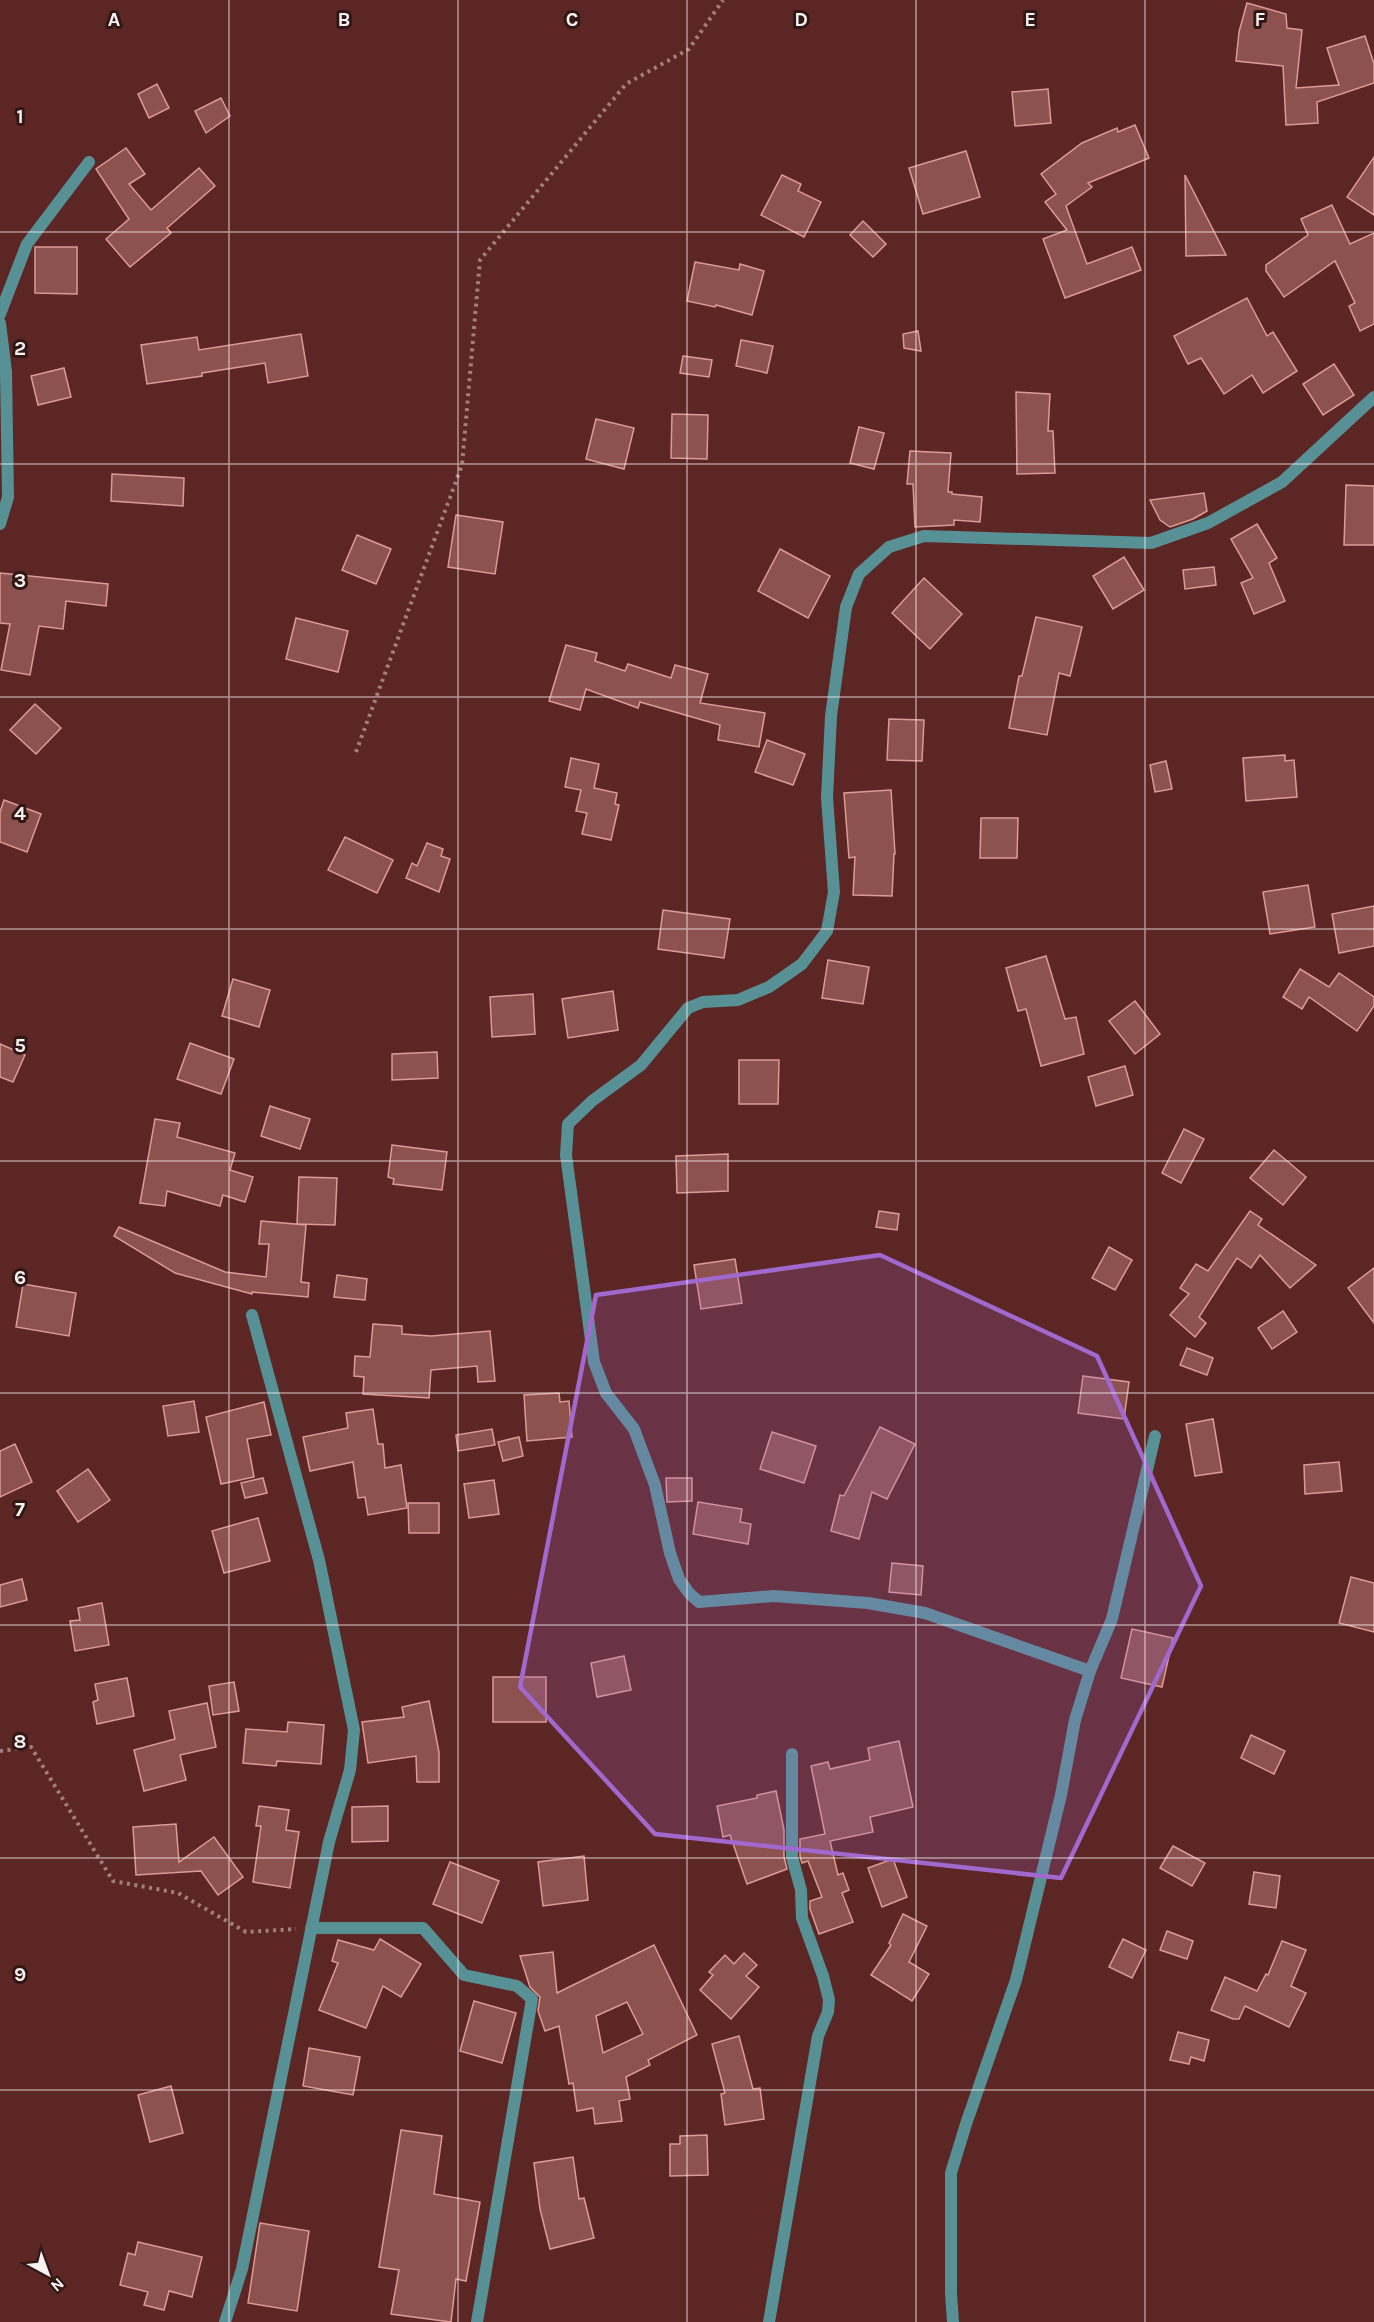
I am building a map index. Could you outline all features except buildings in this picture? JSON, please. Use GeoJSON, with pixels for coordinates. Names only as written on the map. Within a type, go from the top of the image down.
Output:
{"type":"FeatureCollection","features":[{"type":"Feature","properties":{"kind":"street"},"geometry":{"type":"LineString","coordinates":[[0,314],[27,244],[89,162]]}},
{"type":"Feature","properties":{"kind":"street"},"geometry":{"type":"LineString","coordinates":[[0,323],[6,372],[8,497],[0,524]]}},
{"type":"Feature","properties":{"kind":"street"},"geometry":{"type":"LineString","coordinates":[[1090,1671],[925,1613],[868,1603],[774,1596],[699,1602],[689,1593],[679,1579],[673,1562],[655,1485],[634,1429],[606,1393],[594,1362],[566,1155],[568,1124],[592,1101],[641,1065],[688,1008],[703,1002],[738,1000],[769,987],[802,964],[827,931],[834,892],[827,798],[831,716],[846,607],[859,574],[889,547],[924,536],[1151,543],[1208,523],[1282,482],[1374,397]]}},
{"type":"Feature","properties":{"kind":"street"},"geometry":{"type":"LineString","coordinates":[[225,2322],[242,2268],[329,1842],[350,1770],[354,1730],[319,1560],[252,1315]]}},
{"type":"Feature","properties":{"kind":"street"},"geometry":{"type":"LineString","coordinates":[[953,2322],[951,2173],[1016,1980],[1061,1795],[1075,1720],[1090,1671],[1112,1619],[1155,1436]]}},
{"type":"Feature","properties":{"kind":"street"},"geometry":{"type":"LineString","coordinates":[[769,2322],[818,2037],[828,2012],[829,2000],[823,1976],[802,1918],[801,1890],[792,1857],[792,1754]]}},
{"type":"Feature","properties":{"kind":"street"},"geometry":{"type":"LineString","coordinates":[[311,1928],[423,1928],[464,1975],[517,1986],[532,1998],[477,2322]]}},
{"type":"Feature","properties":{"kind":"path"},"geometry":{"type":"LineString","coordinates":[[356,752],[462,465],[480,260],[626,84],[689,49],[723,0]]}},
{"type":"Feature","properties":{"kind":"path"},"geometry":{"type":"LineString","coordinates":[[0,1751],[31,1747],[113,1881],[178,1893],[246,1932],[311,1928]]}},
{"type":"Feature","properties":{"kind":"highlighted area"},"geometry":{"type":"Polygon","coordinates":[[[880,1255],[1097,1356],[1201,1586],[1061,1878],[655,1834],[520,1687],[596,1295],[880,1255]]]}}]}
